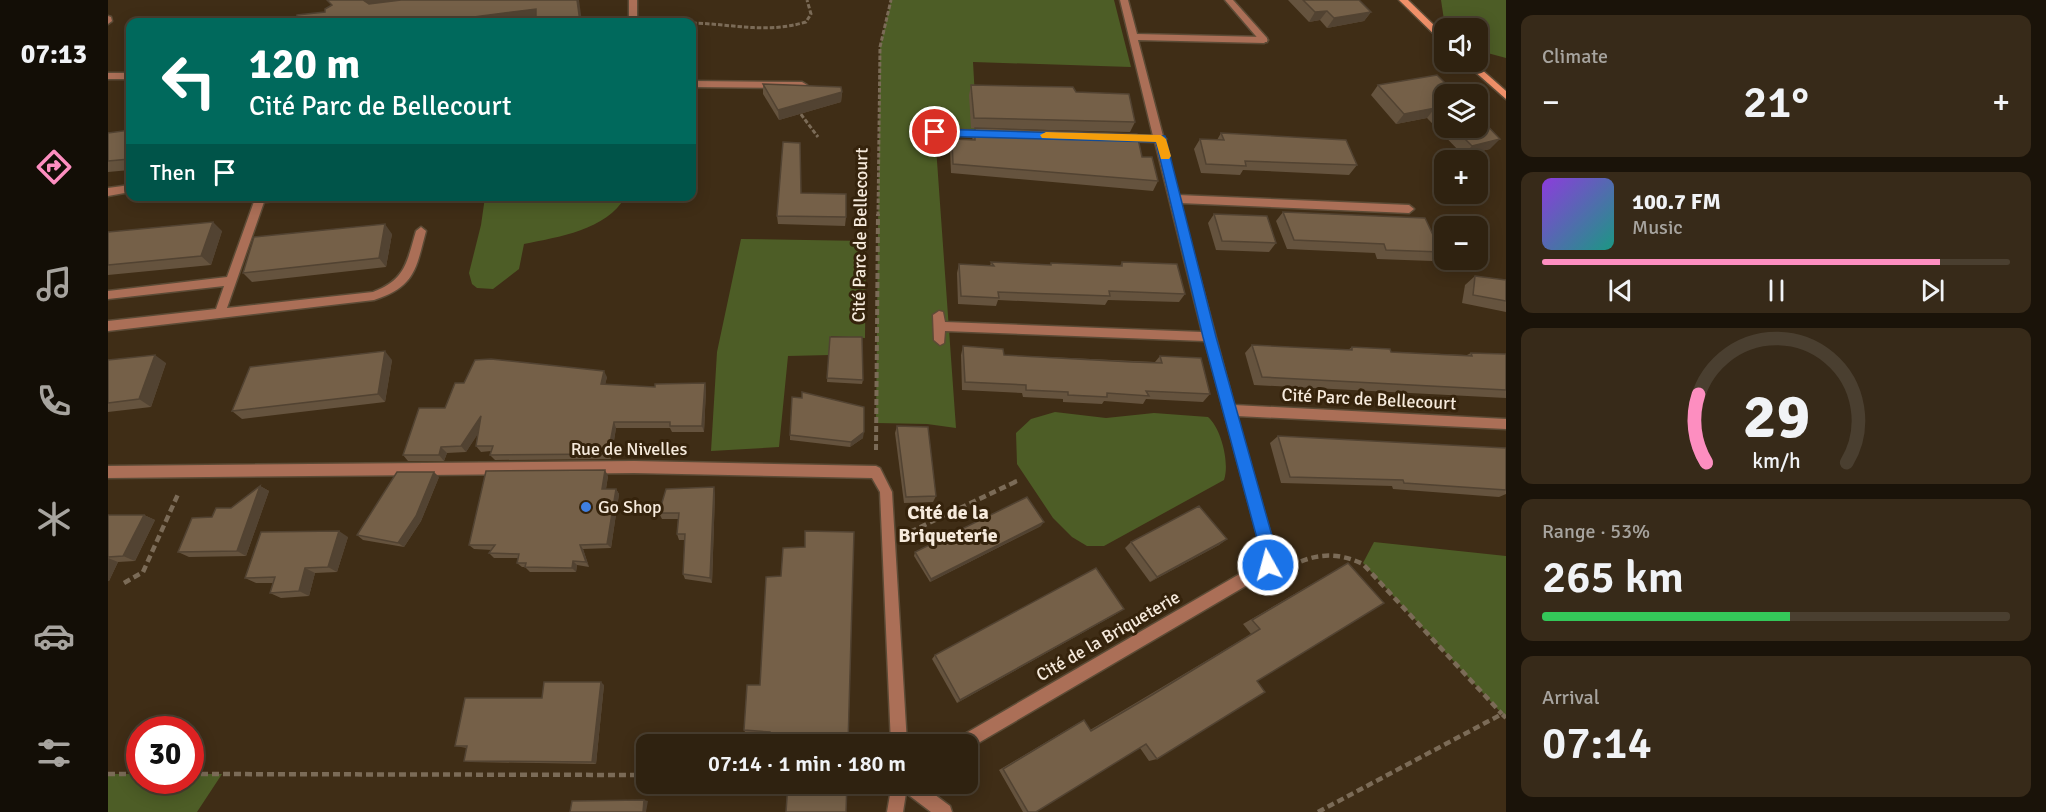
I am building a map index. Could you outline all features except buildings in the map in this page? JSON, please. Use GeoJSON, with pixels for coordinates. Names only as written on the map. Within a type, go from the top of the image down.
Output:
{"type":"FeatureCollection","features":[{"type":"Feature","properties":{"kind":"main road"},"geometry":{"type":"LineString","coordinates":[[1403,0],[1434,29]]}},
{"type":"Feature","properties":{"kind":"main road"},"geometry":{"type":"LineString","coordinates":[[1479,72],[1506,96]]}},
{"type":"Feature","properties":{"kind":"street"},"geometry":{"type":"LineString","coordinates":[[633,0],[633,18]]}},
{"type":"Feature","properties":{"kind":"street"},"geometry":{"type":"LineString","coordinates":[[1124,0],[1161,139],[1209,337],[1270,557]]}},
{"type":"Feature","properties":{"kind":"street"},"geometry":{"type":"LineString","coordinates":[[1133,37],[1264,40],[1229,0]]}},
{"type":"Feature","properties":{"kind":"street"},"geometry":{"type":"LineString","coordinates":[[108,76],[126,76]]}},
{"type":"Feature","properties":{"kind":"street"},"geometry":{"type":"LineString","coordinates":[[696,84],[801,85]]}},
{"type":"Feature","properties":{"kind":"street"},"geometry":{"type":"LineString","coordinates":[[934,121],[936,144]]}},
{"type":"Feature","properties":{"kind":"street"},"geometry":{"type":"LineString","coordinates":[[935,132],[1000,134]]}},
{"type":"Feature","properties":{"kind":"street"},"geometry":{"type":"LineString","coordinates":[[1115,137],[1161,139]]}},
{"type":"Feature","properties":{"kind":"street"},"geometry":{"type":"LineString","coordinates":[[108,192],[126,190]]}},
{"type":"Feature","properties":{"kind":"street"},"geometry":{"type":"LineString","coordinates":[[1176,199],[1409,209]]}},
{"type":"Feature","properties":{"kind":"street"},"geometry":{"type":"LineString","coordinates":[[220,313],[259,201]]}},
{"type":"Feature","properties":{"kind":"street"},"geometry":{"type":"LineString","coordinates":[[108,326],[374,296],[398,287],[410,272],[421,231]]}},
{"type":"Feature","properties":{"kind":"street"},"geometry":{"type":"LineString","coordinates":[[108,295],[231,281]]}},
{"type":"Feature","properties":{"kind":"street"},"geometry":{"type":"LineString","coordinates":[[940,340],[939,320],[1209,337]]}},
{"type":"Feature","properties":{"kind":"street","name":"Cité Parc de Bellecourt"},"geometry":{"type":"LineString","coordinates":[[1231,410],[1506,424]]}},
{"type":"Feature","properties":{"kind":"street","name":"Rue de Nivelles"},"geometry":{"type":"LineString","coordinates":[[108,472],[634,467],[876,472]]}},
{"type":"Feature","properties":{"kind":"street"},"geometry":{"type":"LineString","coordinates":[[876,472],[886,492],[898,734]]}},
{"type":"Feature","properties":{"kind":"street","name":"Cité de la Briqueterie"},"geometry":{"type":"LineString","coordinates":[[978,734],[1268,565],[1270,557]]}},
{"type":"Feature","properties":{"kind":"street"},"geometry":{"type":"LineString","coordinates":[[895,812],[898,794]]}},
{"type":"Feature","properties":{"kind":"street"},"geometry":{"type":"LineString","coordinates":[[920,794],[944,812]]}},
{"type":"Feature","properties":{"kind":"path"},"geometry":{"type":"LineString","coordinates":[[696,23],[782,29],[806,22],[811,14],[807,0]]}},
{"type":"Feature","properties":{"kind":"path","name":"Cité Parc de Bellecourt"},"geometry":{"type":"LineString","coordinates":[[876,472],[880,47],[891,0]]}},
{"type":"Feature","properties":{"kind":"path"},"geometry":{"type":"LineString","coordinates":[[790,85],[800,115],[818,137]]}},
{"type":"Feature","properties":{"kind":"path"},"geometry":{"type":"LineString","coordinates":[[124,584],[143,572],[188,471]]}},
{"type":"Feature","properties":{"kind":"path"},"geometry":{"type":"LineString","coordinates":[[887,542],[1017,482]]}},
{"type":"Feature","properties":{"kind":"path"},"geometry":{"type":"LineString","coordinates":[[1270,557],[1282,571],[1304,559],[1331,552],[1363,564],[1504,716],[1318,812]]}},
{"type":"Feature","properties":{"kind":"path"},"geometry":{"type":"LineString","coordinates":[[204,774],[481,772],[636,775]]}},
{"type":"Feature","properties":{"kind":"path"},"geometry":{"type":"LineString","coordinates":[[108,774],[126,774]]}},
{"type":"Feature","properties":{"kind":"green space"},"geometry":{"type":"Polygon","coordinates":[[[891,0],[1114,0],[1131,67],[973,62],[977,133],[935,133],[956,428],[927,424],[876,423],[880,47],[891,0]]]}},
{"type":"Feature","properties":{"kind":"green space"},"geometry":{"type":"Polygon","coordinates":[[[1441,0],[1506,0],[1506,58],[1488,53],[1488,18],[1444,18],[1441,0]]]}},
{"type":"Feature","properties":{"kind":"green space"},"geometry":{"type":"Polygon","coordinates":[[[484,201],[622,201],[617,208],[594,225],[566,235],[524,244],[519,269],[493,289],[477,288],[472,284],[469,273],[484,201]]]}},
{"type":"Feature","properties":{"kind":"green space"},"geometry":{"type":"Polygon","coordinates":[[[741,239],[866,241],[865,338],[831,336],[830,355],[788,356],[779,447],[711,451],[717,352],[741,239]]]}},
{"type":"Feature","properties":{"kind":"green space"},"geometry":{"type":"Polygon","coordinates":[[[1055,412],[1106,418],[1154,413],[1208,417],[1217,429],[1223,446],[1226,465],[1224,480],[1104,546],[1087,546],[1072,537],[1053,518],[1017,464],[1016,433],[1031,419],[1055,412]]]}},
{"type":"Feature","properties":{"kind":"green space"},"geometry":{"type":"Polygon","coordinates":[[[1374,542],[1506,556],[1506,718],[1363,563],[1374,542]]]}},
{"type":"Feature","properties":{"kind":"green space"},"geometry":{"type":"Polygon","coordinates":[[[108,774],[126,774],[126,794],[204,794],[204,774],[222,774],[197,812],[108,812],[108,774]]]}},
{"type":"Feature","properties":{"kind":"slow traffic"},"geometry":{"type":"LineString","coordinates":[[1046,135],[1161,139],[1165,156]]}},
{"type":"Feature","properties":{"kind":"place","name":"Go Shop"},"geometry":{"type":"Point","coordinates":[586,507]}},
{"type":"Feature","properties":{"kind":"district","name":"Cité de la Briqueterie"},"geometry":{"type":"Point","coordinates":[948,524]}},
{"type":"Feature","properties":{"kind":"route"},"geometry":{"type":"LineString","coordinates":[[935,132],[1161,139],[1209,337],[1270,557],[1268,565]]}}]}
